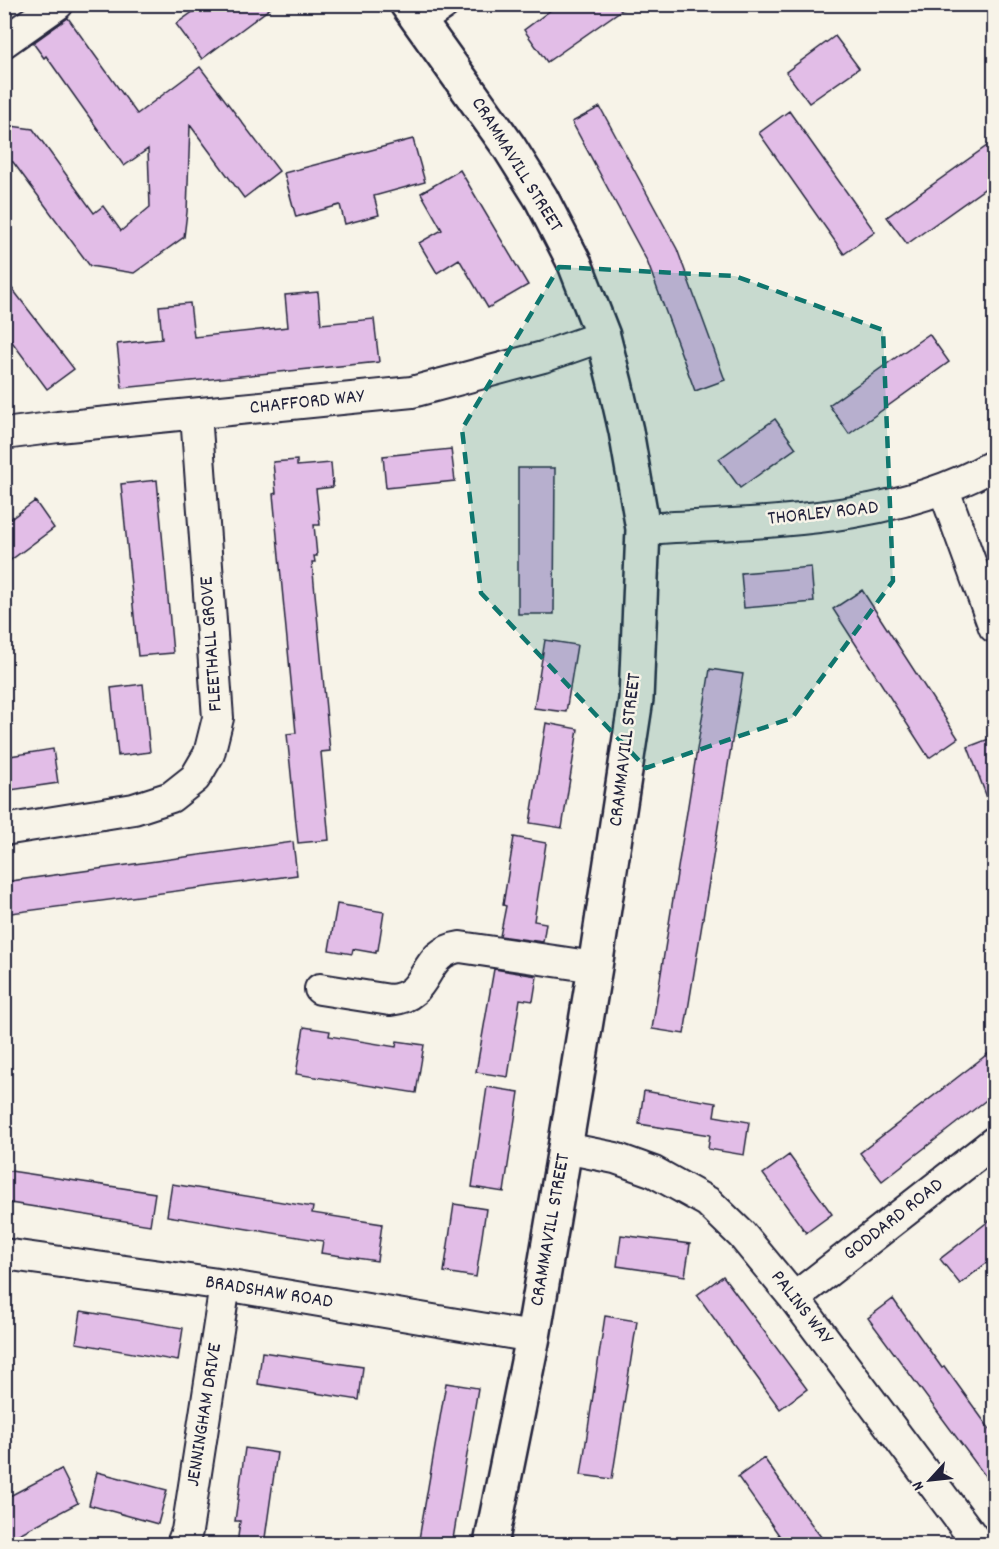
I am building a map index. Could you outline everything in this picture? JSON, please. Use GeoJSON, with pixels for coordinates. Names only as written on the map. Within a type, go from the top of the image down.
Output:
{"type":"FeatureCollection","features":[{"type":"Feature","properties":{"kind":"street"},"geometry":{"type":"LineString","coordinates":[[4,42],[58,4]]}},
{"type":"Feature","properties":{"kind":"street","name":"CRAMMAVILL STREET"},"geometry":{"type":"LineString","coordinates":[[423,10],[541,198],[574,264],[603,336],[626,431],[643,529],[636,699],[566,1148],[533,1337],[491,1545]]}},
{"type":"Feature","properties":{"kind":"street","name":"CHAFFORD WAY"},"geometry":{"type":"LineString","coordinates":[[4,434],[412,392],[543,357],[603,336]]}},
{"type":"Feature","properties":{"kind":"street","name":"FLEETHALL GROVE"},"geometry":{"type":"LineString","coordinates":[[4,830],[134,809],[171,797],[195,778],[209,754],[218,718],[196,414]]}},
{"type":"Feature","properties":{"kind":"street","name":"THORLEY ROAD"},"geometry":{"type":"LineString","coordinates":[[643,529],[853,514],[898,504],[944,490],[994,465]]}},
{"type":"Feature","properties":{"kind":"street"},"geometry":{"type":"LineString","coordinates":[[944,490],[994,627]]}},
{"type":"Feature","properties":{"kind":"street"},"geometry":{"type":"LineString","coordinates":[[320,989],[390,1000],[400,999],[417,989],[433,961],[442,952],[460,947],[595,967]]}},
{"type":"Feature","properties":{"kind":"street","name":"GODDARD ROAD"},"geometry":{"type":"LineString","coordinates":[[794,1298],[994,1142]]}},
{"type":"Feature","properties":{"kind":"street","name":"PALINS WAY"},"geometry":{"type":"LineString","coordinates":[[566,1148],[615,1158],[654,1172],[708,1202],[742,1234],[794,1298],[978,1545]]}},
{"type":"Feature","properties":{"kind":"street","name":"BRADSHAW ROAD"},"geometry":{"type":"LineString","coordinates":[[4,1254],[225,1285],[533,1337]]}},
{"type":"Feature","properties":{"kind":"street","name":"JENNINGHAM DRIVE"},"geometry":{"type":"LineString","coordinates":[[182,1545],[187,1531],[225,1285]]}},
{"type":"Feature","properties":{"kind":"highlighted area"},"geometry":{"type":"Polygon","coordinates":[[[559,267],[735,276],[883,330],[893,581],[792,718],[646,768],[481,593],[462,429],[559,267]]]}},
{"type":"Feature","properties":{"kind":"building"},"geometry":{"type":"Polygon","coordinates":[[[204,4],[276,4],[202,59],[176,24],[204,4]]]}},
{"type":"Feature","properties":{"kind":"building"},"geometry":{"type":"Polygon","coordinates":[[[559,4],[630,4],[547,62],[524,30],[559,4]]]}},
{"type":"Feature","properties":{"kind":"building"},"geometry":{"type":"Polygon","coordinates":[[[68,18],[137,114],[200,67],[279,171],[244,198],[190,125],[184,237],[134,273],[90,266],[13,162],[4,160],[4,125],[33,129],[94,213],[103,206],[121,231],[150,207],[148,149],[124,166],[46,56],[44,58],[33,43],[68,18]]]}},
{"type":"Feature","properties":{"kind":"building"},"geometry":{"type":"Polygon","coordinates":[[[835,36],[859,68],[809,103],[786,72],[835,36]]]}},
{"type":"Feature","properties":{"kind":"building"},"geometry":{"type":"Polygon","coordinates":[[[600,107],[677,249],[725,380],[695,391],[647,261],[572,122],[600,107]]]}},
{"type":"Feature","properties":{"kind":"building"},"geometry":{"type":"Polygon","coordinates":[[[789,111],[875,232],[844,254],[759,133],[789,111]]]}},
{"type":"Feature","properties":{"kind":"building"},"geometry":{"type":"Polygon","coordinates":[[[413,139],[425,182],[374,196],[379,215],[345,224],[340,205],[296,217],[284,173],[413,139]]]}},
{"type":"Feature","properties":{"kind":"building"},"geometry":{"type":"Polygon","coordinates":[[[994,141],[994,182],[907,244],[887,217],[994,141]]]}},
{"type":"Feature","properties":{"kind":"building"},"geometry":{"type":"Polygon","coordinates":[[[460,170],[528,285],[488,308],[459,259],[437,273],[419,243],[442,230],[421,193],[460,170]]]}},
{"type":"Feature","properties":{"kind":"building"},"geometry":{"type":"Polygon","coordinates":[[[4,278],[74,369],[47,389],[4,331],[4,278]]]}},
{"type":"Feature","properties":{"kind":"building"},"geometry":{"type":"Polygon","coordinates":[[[318,292],[321,324],[374,319],[379,362],[122,388],[117,344],[162,339],[159,306],[190,303],[194,337],[288,327],[285,295],[318,292]]]}},
{"type":"Feature","properties":{"kind":"building"},"geometry":{"type":"Polygon","coordinates":[[[929,334],[949,362],[849,434],[829,405],[929,334]]]}},
{"type":"Feature","properties":{"kind":"building"},"geometry":{"type":"Polygon","coordinates":[[[775,419],[796,448],[740,488],[719,459],[775,419]]]}},
{"type":"Feature","properties":{"kind":"building"},"geometry":{"type":"Polygon","coordinates":[[[451,449],[455,481],[386,488],[383,456],[451,449]]]}},
{"type":"Feature","properties":{"kind":"building"},"geometry":{"type":"Polygon","coordinates":[[[297,460],[297,466],[331,463],[333,487],[316,489],[320,525],[314,525],[317,556],[314,556],[315,562],[312,562],[330,751],[321,752],[329,840],[298,843],[287,734],[296,733],[273,494],[276,493],[273,462],[297,460]]]}},
{"type":"Feature","properties":{"kind":"building"},"geometry":{"type":"Polygon","coordinates":[[[518,468],[555,468],[554,614],[518,614],[518,468]]]}},
{"type":"Feature","properties":{"kind":"building"},"geometry":{"type":"Polygon","coordinates":[[[157,480],[173,653],[138,656],[121,484],[157,480]]]}},
{"type":"Feature","properties":{"kind":"building"},"geometry":{"type":"Polygon","coordinates":[[[35,501],[54,528],[4,565],[4,524],[35,501]]]}},
{"type":"Feature","properties":{"kind":"building"},"geometry":{"type":"Polygon","coordinates":[[[811,567],[814,602],[744,608],[741,573],[811,567]]]}},
{"type":"Feature","properties":{"kind":"building"},"geometry":{"type":"Polygon","coordinates":[[[862,590],[958,738],[929,758],[833,609],[862,590]]]}},
{"type":"Feature","properties":{"kind":"building"},"geometry":{"type":"Polygon","coordinates":[[[545,640],[577,645],[566,712],[534,708],[545,640]]]}},
{"type":"Feature","properties":{"kind":"building"},"geometry":{"type":"Polygon","coordinates":[[[710,669],[743,674],[684,1034],[652,1029],[710,669]]]}},
{"type":"Feature","properties":{"kind":"building"},"geometry":{"type":"Polygon","coordinates":[[[143,684],[150,752],[118,756],[111,688],[143,684]]]}},
{"type":"Feature","properties":{"kind":"building"},"geometry":{"type":"Polygon","coordinates":[[[546,723],[578,729],[562,828],[530,823],[546,723]]]}},
{"type":"Feature","properties":{"kind":"building"},"geometry":{"type":"Polygon","coordinates":[[[994,737],[994,810],[992,811],[968,747],[994,737]]]}},
{"type":"Feature","properties":{"kind":"building"},"geometry":{"type":"Polygon","coordinates":[[[53,749],[58,783],[4,791],[4,757],[53,749]]]}},
{"type":"Feature","properties":{"kind":"building"},"geometry":{"type":"Polygon","coordinates":[[[514,837],[546,843],[534,921],[546,923],[543,942],[500,936],[514,837]]]}},
{"type":"Feature","properties":{"kind":"building"},"geometry":{"type":"Polygon","coordinates":[[[293,842],[297,875],[4,914],[4,882],[293,842]]]}},
{"type":"Feature","properties":{"kind":"building"},"geometry":{"type":"Polygon","coordinates":[[[337,904],[384,912],[376,953],[353,949],[352,954],[329,950],[337,904]]]}},
{"type":"Feature","properties":{"kind":"building"},"geometry":{"type":"Polygon","coordinates":[[[494,969],[537,976],[533,1001],[520,999],[508,1077],[476,1072],[494,969]]]}},
{"type":"Feature","properties":{"kind":"building"},"geometry":{"type":"Polygon","coordinates":[[[304,1027],[330,1031],[329,1036],[396,1047],[397,1041],[424,1045],[416,1093],[296,1074],[304,1027]]]}},
{"type":"Feature","properties":{"kind":"building"},"geometry":{"type":"Polygon","coordinates":[[[994,1049],[994,1094],[882,1181],[860,1153],[994,1049]]]}},
{"type":"Feature","properties":{"kind":"building"},"geometry":{"type":"Polygon","coordinates":[[[487,1087],[519,1092],[504,1192],[472,1187],[487,1087]]]}},
{"type":"Feature","properties":{"kind":"building"},"geometry":{"type":"Polygon","coordinates":[[[644,1091],[716,1103],[714,1116],[749,1122],[744,1155],[708,1149],[710,1135],[639,1124],[644,1091]]]}},
{"type":"Feature","properties":{"kind":"building"},"geometry":{"type":"Polygon","coordinates":[[[789,1155],[832,1214],[806,1233],[763,1174],[789,1155]]]}},
{"type":"Feature","properties":{"kind":"building"},"geometry":{"type":"Polygon","coordinates":[[[4,1170],[155,1193],[150,1225],[4,1202],[4,1170]]]}},
{"type":"Feature","properties":{"kind":"building"},"geometry":{"type":"Polygon","coordinates":[[[172,1184],[313,1207],[312,1213],[382,1224],[377,1261],[321,1253],[323,1241],[167,1216],[172,1184]]]}},
{"type":"Feature","properties":{"kind":"building"},"geometry":{"type":"Polygon","coordinates":[[[454,1204],[486,1209],[476,1277],[444,1272],[454,1204]]]}},
{"type":"Feature","properties":{"kind":"building"},"geometry":{"type":"Polygon","coordinates":[[[994,1217],[994,1257],[960,1284],[940,1259],[994,1217]]]}},
{"type":"Feature","properties":{"kind":"building"},"geometry":{"type":"Polygon","coordinates":[[[621,1235],[690,1244],[685,1276],[617,1266],[621,1235]]]}},
{"type":"Feature","properties":{"kind":"building"},"geometry":{"type":"Polygon","coordinates":[[[723,1276],[807,1389],[780,1409],[697,1295],[723,1276]]]}},
{"type":"Feature","properties":{"kind":"building"},"geometry":{"type":"Polygon","coordinates":[[[893,1299],[942,1368],[944,1366],[994,1435],[994,1488],[868,1318],[893,1299]]]}},
{"type":"Feature","properties":{"kind":"building"},"geometry":{"type":"Polygon","coordinates":[[[81,1311],[183,1328],[178,1361],[76,1343],[81,1311]]]}},
{"type":"Feature","properties":{"kind":"building"},"geometry":{"type":"Polygon","coordinates":[[[605,1316],[637,1321],[612,1479],[581,1475],[605,1316]]]}},
{"type":"Feature","properties":{"kind":"building"},"geometry":{"type":"Polygon","coordinates":[[[262,1352],[363,1367],[359,1400],[258,1384],[262,1352]]]}},
{"type":"Feature","properties":{"kind":"building"},"geometry":{"type":"Polygon","coordinates":[[[446,1383],[478,1388],[452,1545],[418,1545],[446,1383]]]}},
{"type":"Feature","properties":{"kind":"building"},"geometry":{"type":"Polygon","coordinates":[[[245,1448],[277,1453],[264,1545],[237,1545],[240,1521],[235,1521],[245,1448]]]}},
{"type":"Feature","properties":{"kind":"building"},"geometry":{"type":"Polygon","coordinates":[[[764,1458],[827,1545],[786,1545],[738,1477],[764,1458]]]}},
{"type":"Feature","properties":{"kind":"building"},"geometry":{"type":"Polygon","coordinates":[[[61,1469],[78,1503],[4,1542],[4,1499],[61,1469]]]}},
{"type":"Feature","properties":{"kind":"building"},"geometry":{"type":"Polygon","coordinates":[[[97,1472],[167,1490],[158,1524],[89,1505],[97,1472]]]}}]}
